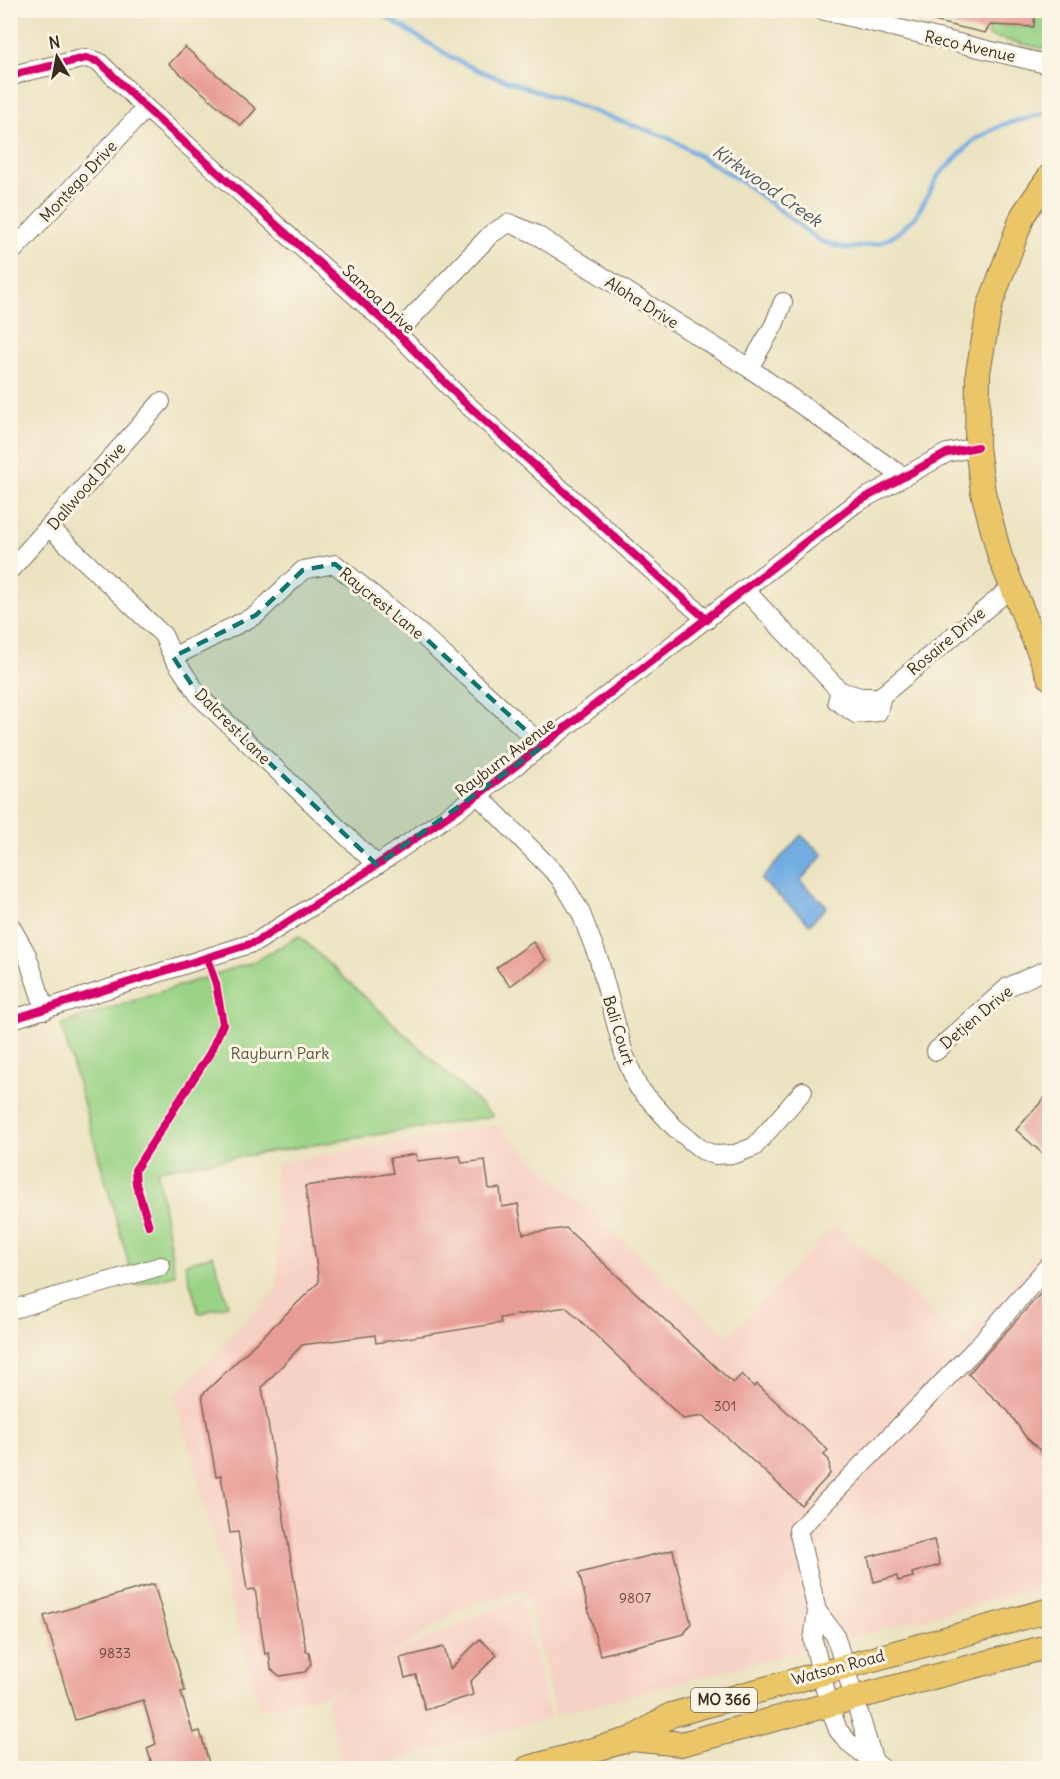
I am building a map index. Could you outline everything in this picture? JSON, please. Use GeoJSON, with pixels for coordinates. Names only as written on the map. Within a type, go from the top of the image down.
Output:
{"type":"FeatureCollection","features":[{"type":"Feature","properties":{"kind":"main road"},"geometry":{"type":"LineString","coordinates":[[1050,176],[1023,215],[990,305],[978,372],[977,447],[988,514],[1011,588],[1050,678]]}},
{"type":"Feature","properties":{"kind":"main road","name":"Watson Road"},"geometry":{"type":"LineString","coordinates":[[528,1768],[632,1739],[671,1715],[844,1665],[1050,1610]]}},
{"type":"Feature","properties":{"kind":"main road","name":"Watson Road"},"geometry":{"type":"LineString","coordinates":[[632,1739],[681,1744],[1050,1646]]}},
{"type":"Feature","properties":{"kind":"street","name":"Reco Avenue"},"geometry":{"type":"LineString","coordinates":[[821,10],[1050,65]]}},
{"type":"Feature","properties":{"kind":"street","name":"Samoa Drive"},"geometry":{"type":"LineString","coordinates":[[10,78],[20,73],[86,58],[99,62],[146,108],[397,333],[462,400],[707,620]]}},
{"type":"Feature","properties":{"kind":"street","name":"Montego Drive"},"geometry":{"type":"LineString","coordinates":[[10,254],[146,108]]}},
{"type":"Feature","properties":{"kind":"street","name":"Aloha Drive"},"geometry":{"type":"LineString","coordinates":[[397,333],[491,234],[509,223],[535,234],[749,368],[902,476]]}},
{"type":"Feature","properties":{"kind":"street"},"geometry":{"type":"LineString","coordinates":[[749,368],[774,325],[783,302]]}},
{"type":"Feature","properties":{"kind":"street","name":"Dallwood Drive"},"geometry":{"type":"LineString","coordinates":[[10,570],[51,528],[161,402]]}},
{"type":"Feature","properties":{"kind":"street","name":"Rayburn Avenue"},"geometry":{"type":"LineString","coordinates":[[10,1020],[256,942],[377,865],[478,795],[856,503],[946,453],[977,447]]}},
{"type":"Feature","properties":{"kind":"street","name":"Dalcrest Lane"},"geometry":{"type":"LineString","coordinates":[[51,528],[163,635],[173,657],[200,697],[377,865]]}},
{"type":"Feature","properties":{"kind":"street","name":"Raycrest Lane"},"geometry":{"type":"LineString","coordinates":[[173,657],[256,615],[303,570],[335,564],[422,635],[543,746]]}},
{"type":"Feature","properties":{"kind":"street","name":"Rosaire Drive"},"geometry":{"type":"LineString","coordinates":[[744,589],[840,691],[861,697],[882,695],[1011,588]]}},
{"type":"Feature","properties":{"kind":"street","name":"Bali Court"},"geometry":{"type":"LineString","coordinates":[[478,795],[560,878],[580,911],[599,960],[624,1054],[638,1087],[674,1126],[702,1150],[715,1155],[735,1154],[754,1147],[803,1091]]}},
{"type":"Feature","properties":{"kind":"street"},"geometry":{"type":"LineString","coordinates":[[10,925],[27,955],[45,1010]]}},
{"type":"Feature","properties":{"kind":"street","name":"Detjen Drive"},"geometry":{"type":"LineString","coordinates":[[936,1051],[1008,987],[1050,968]]}},
{"type":"Feature","properties":{"kind":"street"},"geometry":{"type":"LineString","coordinates":[[878,1764],[843,1736],[829,1705],[813,1640],[817,1611],[798,1530],[976,1348],[1050,1264]]}},
{"type":"Feature","properties":{"kind":"street"},"geometry":{"type":"LineString","coordinates":[[10,1310],[161,1266]]}},
{"type":"Feature","properties":{"kind":"street"},"geometry":{"type":"LineString","coordinates":[[817,1611],[835,1635],[854,1699],[878,1764]]}},
{"type":"Feature","properties":{"kind":"highlighted area"},"geometry":{"type":"Polygon","coordinates":[[[335,564],[422,635],[543,746],[377,865],[200,697],[173,657],[256,615],[303,570],[335,564]]]}},
{"type":"Feature","properties":{"kind":"shaded area"},"geometry":{"type":"Polygon","coordinates":[[[497,1125],[728,1337],[835,1224],[963,1340],[1049,1241],[1049,1585],[556,1715],[525,1589],[458,1610],[383,1660],[485,1612],[521,1599],[550,1718],[366,1768],[342,1768],[326,1700],[369,1670],[332,1693],[260,1710],[175,1395],[277,1289],[276,1163],[497,1125]]]}},
{"type":"Feature","properties":{"kind":"green space"},"geometry":{"type":"Polygon","coordinates":[[[1035,11],[1049,11],[1049,50],[988,36],[990,25],[1034,27],[1035,11]]]}},
{"type":"Feature","properties":{"kind":"green space","name":"Rayburn Park"},"geometry":{"type":"Polygon","coordinates":[[[299,936],[493,1116],[157,1170],[175,1275],[135,1285],[61,1024],[253,962],[299,936]]]}},
{"type":"Feature","properties":{"kind":"green space"},"geometry":{"type":"Polygon","coordinates":[[[213,1255],[228,1305],[199,1314],[185,1264],[213,1255]]]}},
{"type":"Feature","properties":{"kind":"water"},"geometry":{"type":"Polygon","coordinates":[[[801,835],[823,855],[800,881],[827,906],[810,924],[761,880],[801,835]]]}},
{"type":"Feature","properties":{"kind":"building"},"geometry":{"type":"Polygon","coordinates":[[[911,10],[1035,10],[1034,27],[990,25],[985,33],[911,16],[911,10]]]}},
{"type":"Feature","properties":{"kind":"building"},"geometry":{"type":"Polygon","coordinates":[[[185,47],[256,109],[241,126],[169,64],[185,47]]]}},
{"type":"Feature","properties":{"kind":"building"},"geometry":{"type":"Polygon","coordinates":[[[533,942],[546,960],[510,986],[496,968],[533,942]]]}},
{"type":"Feature","properties":{"kind":"building"},"geometry":{"type":"Polygon","coordinates":[[[1050,1092],[1050,1147],[1043,1154],[1016,1130],[1050,1092]]]}},
{"type":"Feature","properties":{"kind":"building"},"geometry":{"type":"Polygon","coordinates":[[[416,1154],[417,1161],[460,1156],[462,1163],[485,1160],[489,1189],[500,1188],[502,1207],[518,1204],[523,1234],[566,1228],[733,1383],[742,1374],[754,1387],[757,1384],[828,1450],[824,1455],[829,1460],[830,1474],[801,1505],[704,1416],[683,1419],[566,1307],[500,1318],[501,1323],[376,1343],[375,1335],[302,1345],[262,1387],[306,1651],[309,1652],[311,1664],[305,1672],[280,1676],[271,1669],[269,1653],[265,1654],[255,1589],[247,1590],[238,1532],[230,1533],[221,1475],[216,1476],[202,1395],[319,1282],[305,1186],[393,1173],[390,1158],[416,1154]]]}},
{"type":"Feature","properties":{"kind":"building"},"geometry":{"type":"Polygon","coordinates":[[[1050,1283],[1050,1460],[1025,1436],[1008,1411],[968,1374],[1050,1283]]]}},
{"type":"Feature","properties":{"kind":"building"},"geometry":{"type":"Polygon","coordinates":[[[934,1540],[940,1565],[912,1573],[913,1577],[898,1581],[897,1576],[874,1582],[868,1557],[934,1540]]]}},
{"type":"Feature","properties":{"kind":"building"},"geometry":{"type":"Polygon","coordinates":[[[673,1550],[691,1623],[684,1634],[600,1655],[579,1573],[673,1550]]]}},
{"type":"Feature","properties":{"kind":"building"},"geometry":{"type":"Polygon","coordinates":[[[154,1584],[185,1691],[181,1692],[193,1733],[200,1731],[209,1763],[189,1768],[153,1768],[147,1748],[156,1744],[143,1700],[75,1720],[44,1616],[154,1584]]]}},
{"type":"Feature","properties":{"kind":"building"},"geometry":{"type":"Polygon","coordinates":[[[480,1639],[497,1655],[470,1682],[473,1695],[425,1710],[416,1675],[405,1678],[400,1658],[444,1647],[450,1669],[480,1639]]]}},
{"type":"Feature","properties":{"kind":"waterway","name":"Kirkwood Creek"},"geometry":{"type":"LineString","coordinates":[[375,10],[454,59],[482,72],[669,138],[743,182],[820,241],[848,249],[880,243],[898,233],[916,216],[939,175],[974,140],[1002,125],[1049,112]]}},
{"type":"Feature","properties":{"kind":"cycle path"},"geometry":{"type":"LineString","coordinates":[[10,78],[20,73],[86,58],[99,62],[146,108],[397,333],[462,400],[707,620]]}},
{"type":"Feature","properties":{"kind":"cycle path"},"geometry":{"type":"LineString","coordinates":[[10,1020],[256,942],[377,865],[478,795],[856,503],[947,453],[977,447]]}},
{"type":"Feature","properties":{"kind":"cycle path"},"geometry":{"type":"LineString","coordinates":[[149,1226],[136,1184],[135,1170],[210,1053],[223,1024],[216,984],[207,958]]}}]}
